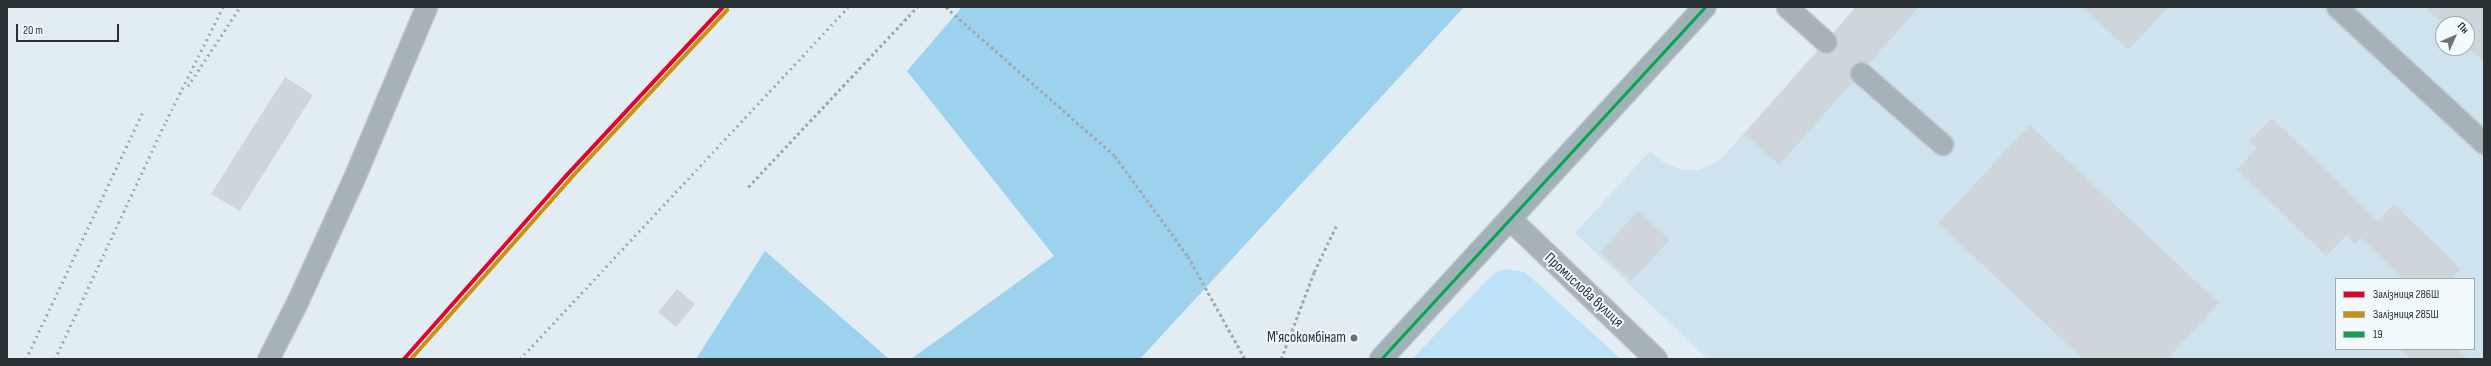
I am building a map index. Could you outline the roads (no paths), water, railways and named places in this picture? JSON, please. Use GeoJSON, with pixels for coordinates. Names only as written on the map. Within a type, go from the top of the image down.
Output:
{"type":"FeatureCollection","features":[{"type":"Feature","properties":{"kind":"main road"},"geometry":{"type":"LineString","coordinates":[[1381,359],[1511,220],[1705,7]]}},
{"type":"Feature","properties":{"kind":"street","name":"Промислова вулиця"},"geometry":{"type":"LineString","coordinates":[[1511,220],[1656,359]]}},
{"type":"Feature","properties":{"kind":"lane"},"geometry":{"type":"LineString","coordinates":[[268,359],[298,300],[346,194],[426,7]]}},
{"type":"Feature","properties":{"kind":"lane"},"geometry":{"type":"LineString","coordinates":[[1787,7],[1826,42]]}},
{"type":"Feature","properties":{"kind":"lane"},"geometry":{"type":"LineString","coordinates":[[2337,7],[2484,143]]}},
{"type":"Feature","properties":{"kind":"lane"},"geometry":{"type":"LineString","coordinates":[[1861,72],[1942,144]]}},
{"type":"Feature","properties":{"kind":"railway"},"geometry":{"type":"LineString","coordinates":[[55,359],[166,121],[223,7]]}},
{"type":"Feature","properties":{"kind":"railway"},"geometry":{"type":"LineString","coordinates":[[188,86],[240,7]]}},
{"type":"Feature","properties":{"kind":"railway"},"geometry":{"type":"LineString","coordinates":[[520,359],[848,7]]}},
{"type":"Feature","properties":{"kind":"railway"},"geometry":{"type":"LineString","coordinates":[[26,359],[143,112]]}},
{"type":"Feature","properties":{"kind":"rail line","name":"286Ш"},"geometry":{"type":"LineString","coordinates":[[404,359],[566,176],[723,7]]}},
{"type":"Feature","properties":{"kind":"rail line","name":"285Ш"},"geometry":{"type":"LineString","coordinates":[[411,359],[570,179],[727,10]]}},
{"type":"Feature","properties":{"kind":"place","name":"М'ясокомбінат"},"geometry":{"type":"Point","coordinates":[1354,338]}}]}
